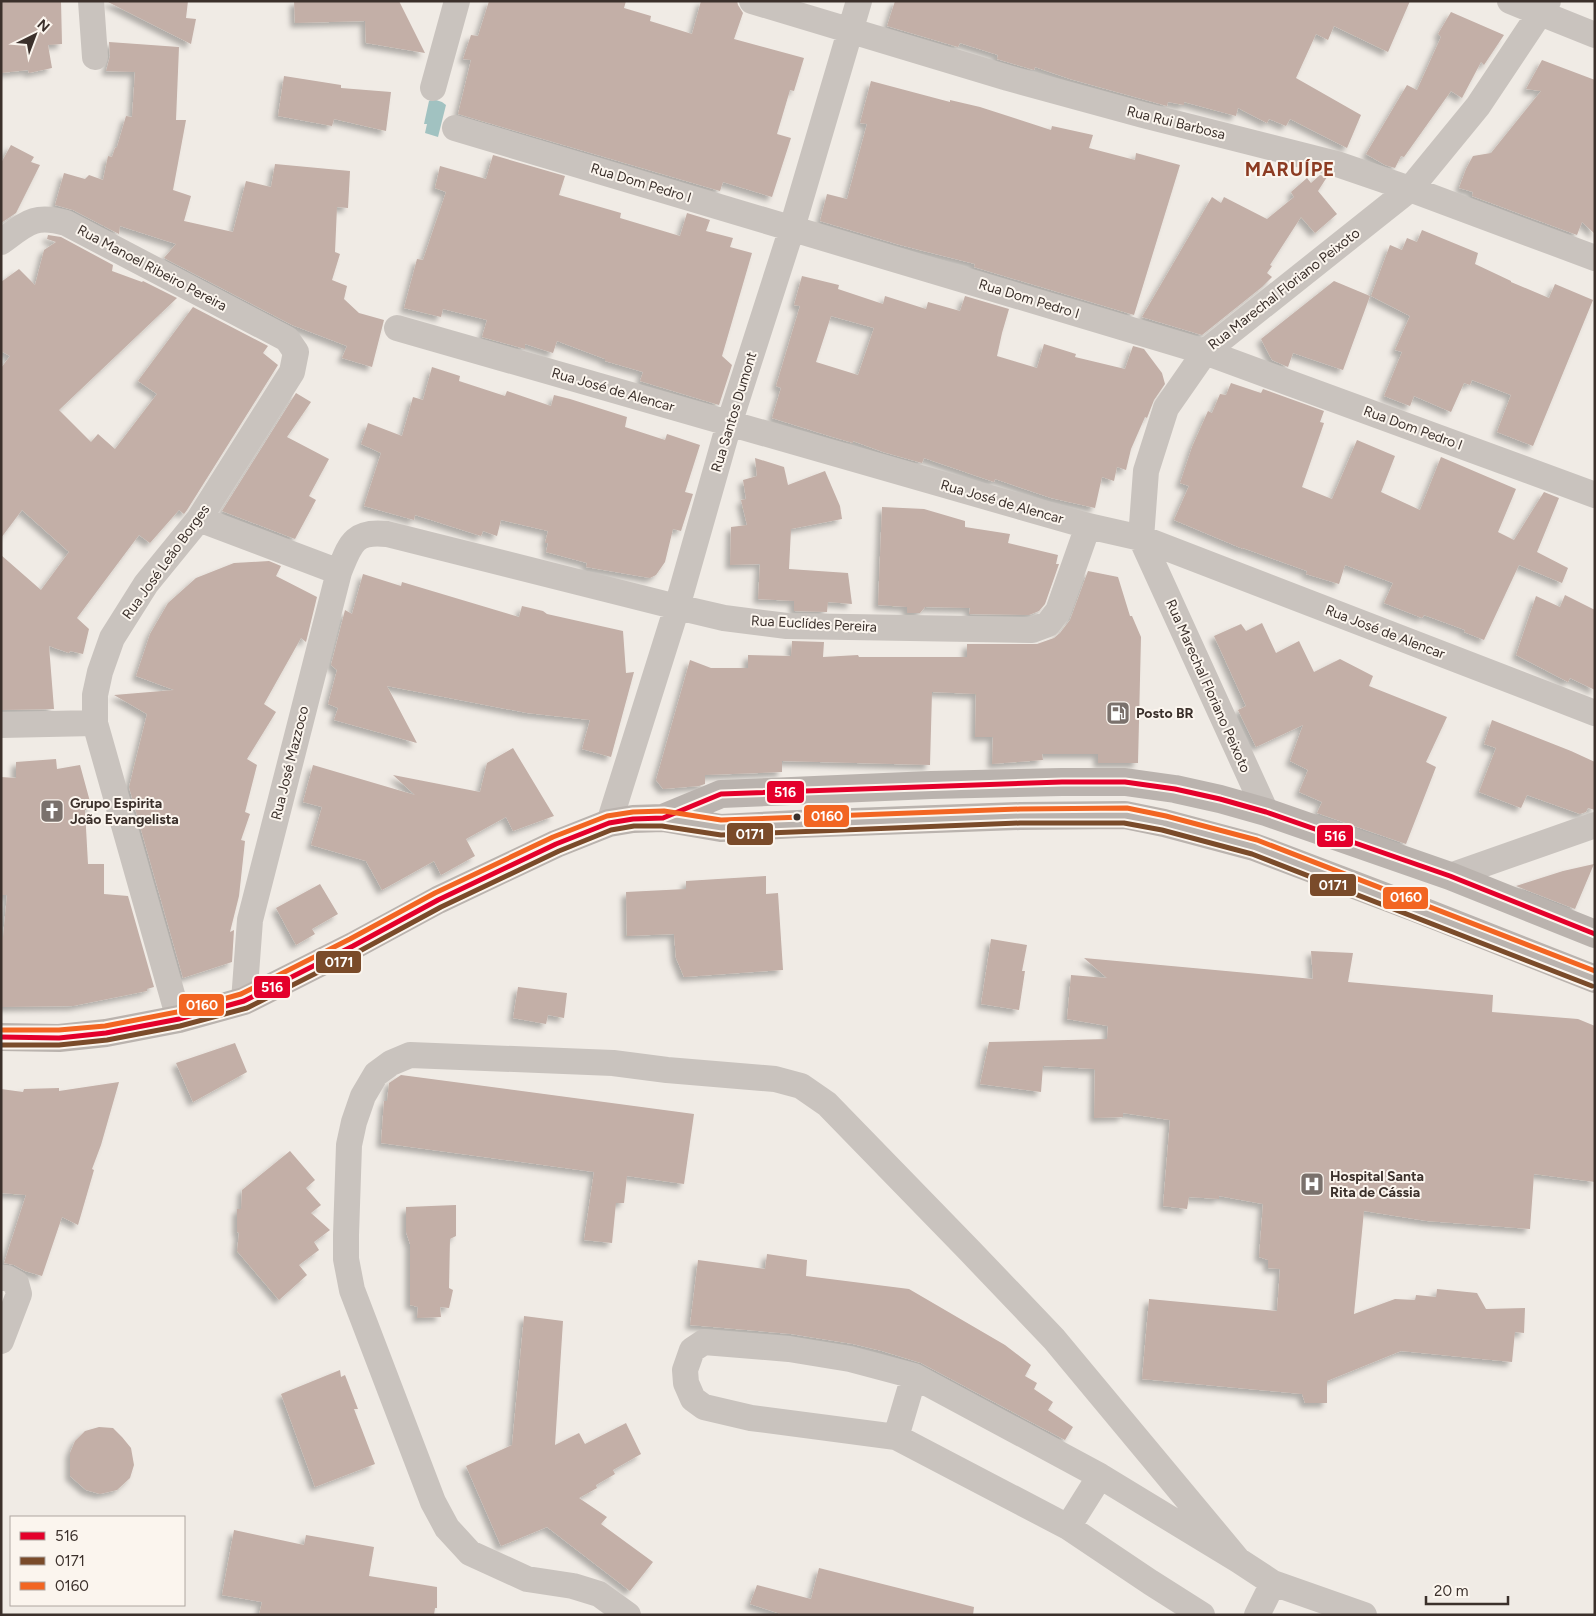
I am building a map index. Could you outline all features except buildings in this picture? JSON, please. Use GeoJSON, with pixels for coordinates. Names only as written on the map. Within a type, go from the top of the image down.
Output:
{"type":"FeatureCollection","features":[{"type":"Feature","properties":{"kind":"main road"},"geometry":{"type":"LineString","coordinates":[[664,818],[721,794],[1062,782],[1125,782],[1175,789],[1266,812],[1450,876],[1595,934]]}},
{"type":"Feature","properties":{"kind":"main road"},"geometry":{"type":"LineString","coordinates":[[1,1036],[59,1038],[106,1033],[179,1019],[244,1001],[495,872],[608,823],[633,819],[664,818],[721,828],[1020,816],[1125,815],[1164,823],[1254,848],[1415,908],[1595,979]]}},
{"type":"Feature","properties":{"kind":"street"},"geometry":{"type":"LineString","coordinates":[[91,1],[95,57]]}},
{"type":"Feature","properties":{"kind":"street"},"geometry":{"type":"LineString","coordinates":[[433,88],[457,1]]}},
{"type":"Feature","properties":{"kind":"street","name":"Rua Rui Barbosa"},"geometry":{"type":"LineString","coordinates":[[752,1],[1008,78],[1337,164],[1410,189],[1595,258]]}},
{"type":"Feature","properties":{"kind":"street","name":"Rua Santos Dumont"},"geometry":{"type":"LineString","coordinates":[[608,823],[677,607],[729,424],[792,228],[860,1]]}},
{"type":"Feature","properties":{"kind":"street"},"geometry":{"type":"LineString","coordinates":[[1510,1],[1544,7],[1595,35]]}},
{"type":"Feature","properties":{"kind":"street","name":"Rua Marechal Floriano Peixoto"},"geometry":{"type":"LineString","coordinates":[[1266,812],[1141,538],[1146,471],[1166,408],[1205,352],[1410,189],[1478,106],[1544,7]]}},
{"type":"Feature","properties":{"kind":"street","name":"Rua Dom Pedro I"},"geometry":{"type":"LineString","coordinates":[[455,128],[1205,352],[1595,495]]}},
{"type":"Feature","properties":{"kind":"street","name":"Rua Manoel Ribeiro Pereira"},"geometry":{"type":"LineString","coordinates":[[1,242],[23,226],[36,220],[49,218],[66,223],[287,339],[296,352]]}},
{"type":"Feature","properties":{"kind":"street","name":"Rua José de Alencar"},"geometry":{"type":"LineString","coordinates":[[396,328],[1088,526],[1141,538],[1595,713]]}},
{"type":"Feature","properties":{"kind":"street","name":"Rua José Leão Borges"},"geometry":{"type":"LineString","coordinates":[[179,1019],[95,723],[95,695],[100,672],[112,638],[146,584],[199,518],[292,372],[296,352]]}},
{"type":"Feature","properties":{"kind":"street"},"geometry":{"type":"LineString","coordinates":[[199,518],[339,572]]}},
{"type":"Feature","properties":{"kind":"street","name":"Rua Euclídes Pereira"},"geometry":{"type":"LineString","coordinates":[[364,534],[372,532],[387,534],[724,618],[787,626],[1032,630],[1048,624],[1058,611],[1088,526]]}},
{"type":"Feature","properties":{"kind":"street","name":"Rua José Mazzoco"},"geometry":{"type":"LineString","coordinates":[[244,1001],[250,920],[339,572],[348,548],[364,534]]}},
{"type":"Feature","properties":{"kind":"street"},"geometry":{"type":"LineString","coordinates":[[1,725],[95,723]]}},
{"type":"Feature","properties":{"kind":"street"},"geometry":{"type":"LineString","coordinates":[[1450,876],[1595,825]]}},
{"type":"Feature","properties":{"kind":"street"},"geometry":{"type":"LineString","coordinates":[[628,1615],[599,1594],[574,1586],[527,1579],[470,1553],[447,1528],[433,1502],[352,1290],[346,1259],[349,1145],[362,1096],[376,1074],[391,1063],[410,1055],[613,1063],[666,1070],[775,1079],[801,1086],[828,1104],[1054,1339],[1238,1560]]}},
{"type":"Feature","properties":{"kind":"street"},"geometry":{"type":"LineString","coordinates":[[1,1341],[19,1294],[9,1280]]}},
{"type":"Feature","properties":{"kind":"street"},"geometry":{"type":"LineString","coordinates":[[1202,1615],[1068,1527],[896,1437],[751,1418],[704,1408],[693,1399],[686,1383],[685,1370],[692,1350],[704,1342],[789,1349],[850,1359],[914,1376],[1100,1476],[1273,1583],[1364,1615]]}},
{"type":"Feature","properties":{"kind":"street"},"geometry":{"type":"LineString","coordinates":[[896,1437],[914,1376]]}},
{"type":"Feature","properties":{"kind":"street"},"geometry":{"type":"LineString","coordinates":[[1068,1527],[1100,1476]]}},
{"type":"Feature","properties":{"kind":"street"},"geometry":{"type":"LineString","coordinates":[[1257,1615],[1273,1583]]}},
{"type":"Feature","properties":{"kind":"water"},"geometry":{"type":"Polygon","coordinates":[[[433,99],[446,105],[438,137],[425,133],[427,124],[424,124],[429,101],[433,99]]]}},
{"type":"Feature","properties":{"kind":"transit line","name":"516"},"geometry":{"type":"LineString","coordinates":[[1,1037],[59,1038],[106,1033],[179,1019],[244,1001],[353,946],[438,900],[556,844],[609,823],[633,819],[663,818],[721,794],[1062,782],[1125,782],[1175,789],[1266,812],[1450,876],[1595,934]]}},
{"type":"Feature","properties":{"kind":"transit line","name":"0160"},"geometry":{"type":"LineString","coordinates":[[1,1030],[59,1030],[105,1026],[177,1012],[241,994],[350,939],[435,893],[553,837],[607,816],[633,812],[664,811],[721,820],[1020,809],[1127,808],[1166,816],[1257,840],[1595,971]]}},
{"type":"Feature","properties":{"kind":"transit line","name":"0171"},"geometry":{"type":"LineString","coordinates":[[1,1045],[59,1045],[107,1040],[180,1026],[247,1008],[356,953],[441,907],[559,851],[611,830],[634,826],[662,826],[721,835],[1020,823],[1124,823],[1162,830],[1252,854],[1592,986]]}},
{"type":"Feature","properties":{"kind":"place","name":"Posto BR"},"geometry":{"type":"Point","coordinates":[1118,713]}},
{"type":"Feature","properties":{"kind":"place","name":"Grupo Espirita João Evangelista"},"geometry":{"type":"Point","coordinates":[52,811]}},
{"type":"Feature","properties":{"kind":"place","name":"Hospital Santa Rita de Cássia"},"geometry":{"type":"Point","coordinates":[1312,1184]}},
{"type":"Feature","properties":{"kind":"district","name":"MARUÍPE"},"geometry":{"type":"Point","coordinates":[1290,169]}}]}
